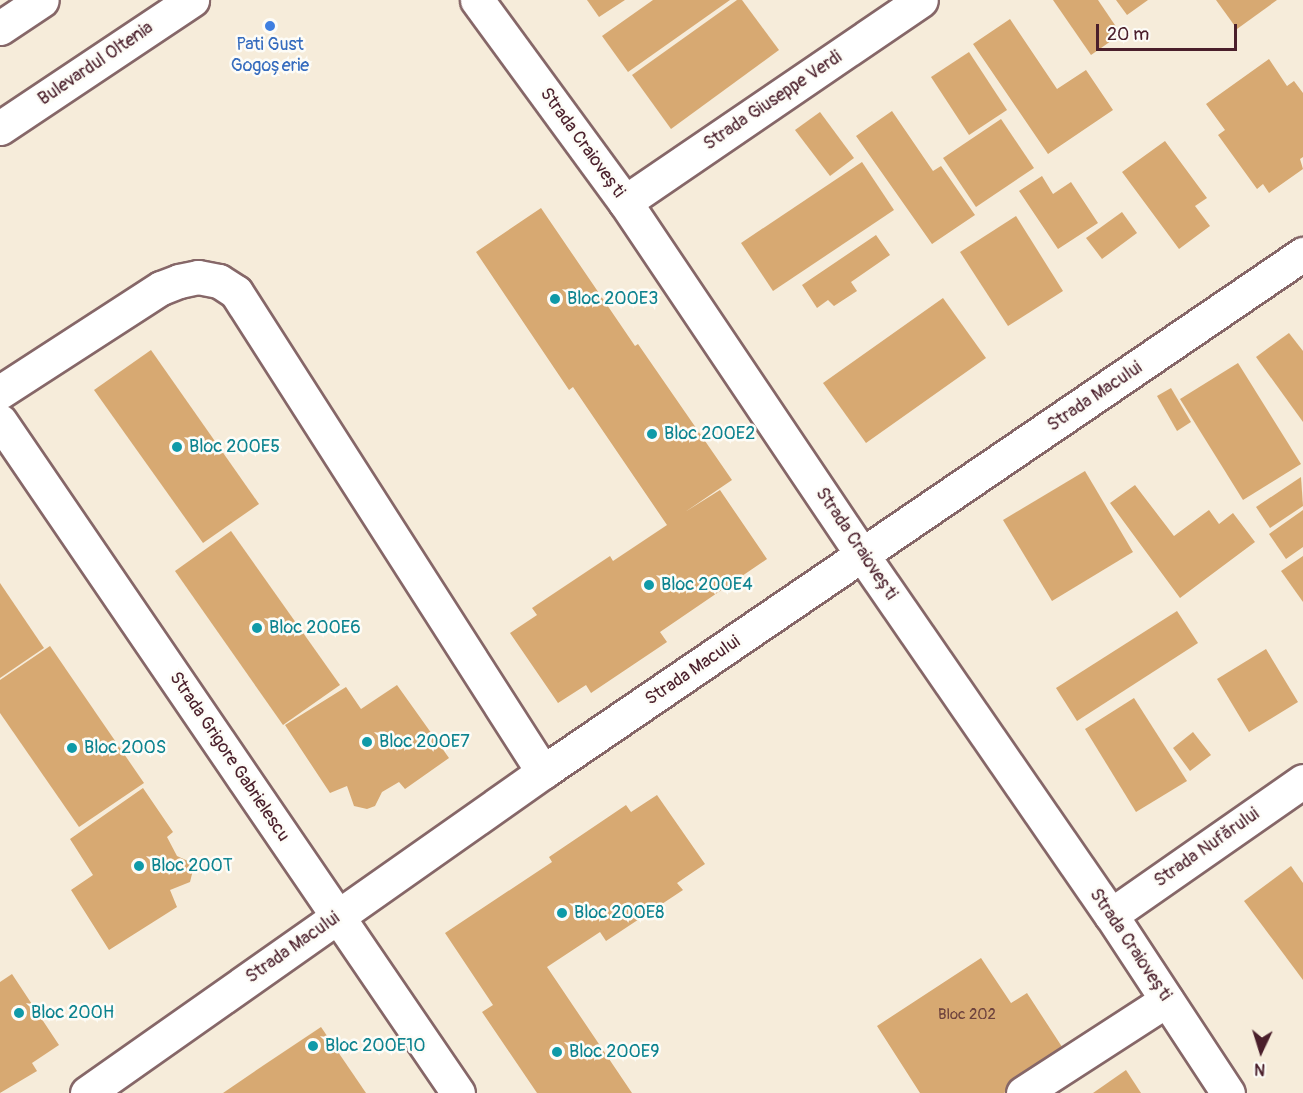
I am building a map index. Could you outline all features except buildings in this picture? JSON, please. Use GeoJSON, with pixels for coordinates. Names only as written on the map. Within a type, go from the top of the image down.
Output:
{"type":"FeatureCollection","features":[{"type":"Feature","properties":{"kind":"street"},"geometry":{"type":"LineString","coordinates":[[0,28],[42,0]]}},
{"type":"Feature","properties":{"kind":"street","name":"Bulevardul Oltenia"},"geometry":{"type":"LineString","coordinates":[[0,128],[192,0]]}},
{"type":"Feature","properties":{"kind":"street","name":"Strada Craiovești"},"geometry":{"type":"LineString","coordinates":[[477,0],[626,202],[863,556],[1111,915],[1228,1093]]}},
{"type":"Feature","properties":{"kind":"street","name":"Strada Giuseppe Verdi"},"geometry":{"type":"LineString","coordinates":[[626,202],[921,0]]}},
{"type":"Feature","properties":{"kind":"street","name":"Strada Macului"},"geometry":{"type":"LineString","coordinates":[[87,1093],[543,772],[1303,254]]}},
{"type":"Feature","properties":{"kind":"street"},"geometry":{"type":"LineString","coordinates":[[0,392],[170,285],[198,277],[219,281],[236,292],[543,772]]}},
{"type":"Feature","properties":{"kind":"street","name":"Strada Grigore Gabrielescu"},"geometry":{"type":"LineString","coordinates":[[0,421],[458,1093]]}},
{"type":"Feature","properties":{"kind":"street","name":"Strada Nufărului"},"geometry":{"type":"LineString","coordinates":[[1111,915],[1303,781]]}},
{"type":"Feature","properties":{"kind":"street"},"geometry":{"type":"LineString","coordinates":[[1023,1093],[1167,1000]]}},
{"type":"Feature","properties":{"kind":"place","name":"Pati Gust Gogoșerie"},"geometry":{"type":"Point","coordinates":[270,26]}},
{"type":"Feature","properties":{"kind":"place","name":"Bloc 200E3"},"geometry":{"type":"Point","coordinates":[555,299]}},
{"type":"Feature","properties":{"kind":"place","name":"Bloc 200E2"},"geometry":{"type":"Point","coordinates":[652,434]}},
{"type":"Feature","properties":{"kind":"place","name":"Bloc 200E5"},"geometry":{"type":"Point","coordinates":[177,447]}},
{"type":"Feature","properties":{"kind":"place","name":"Bloc 200E4"},"geometry":{"type":"Point","coordinates":[649,585]}},
{"type":"Feature","properties":{"kind":"place","name":"Bloc 200E6"},"geometry":{"type":"Point","coordinates":[257,628]}},
{"type":"Feature","properties":{"kind":"place","name":"Bloc 200E7"},"geometry":{"type":"Point","coordinates":[367,742]}},
{"type":"Feature","properties":{"kind":"place","name":"Bloc 200S"},"geometry":{"type":"Point","coordinates":[72,748]}},
{"type":"Feature","properties":{"kind":"place","name":"Bloc 200T"},"geometry":{"type":"Point","coordinates":[139,866]}},
{"type":"Feature","properties":{"kind":"place","name":"Bloc 200E8"},"geometry":{"type":"Point","coordinates":[562,913]}},
{"type":"Feature","properties":{"kind":"place","name":"Bloc 200H"},"geometry":{"type":"Point","coordinates":[19,1013]}},
{"type":"Feature","properties":{"kind":"place","name":"Bloc 200E10"},"geometry":{"type":"Point","coordinates":[313,1046]}},
{"type":"Feature","properties":{"kind":"place","name":"Bloc 200E9"},"geometry":{"type":"Point","coordinates":[557,1052]}}]}
